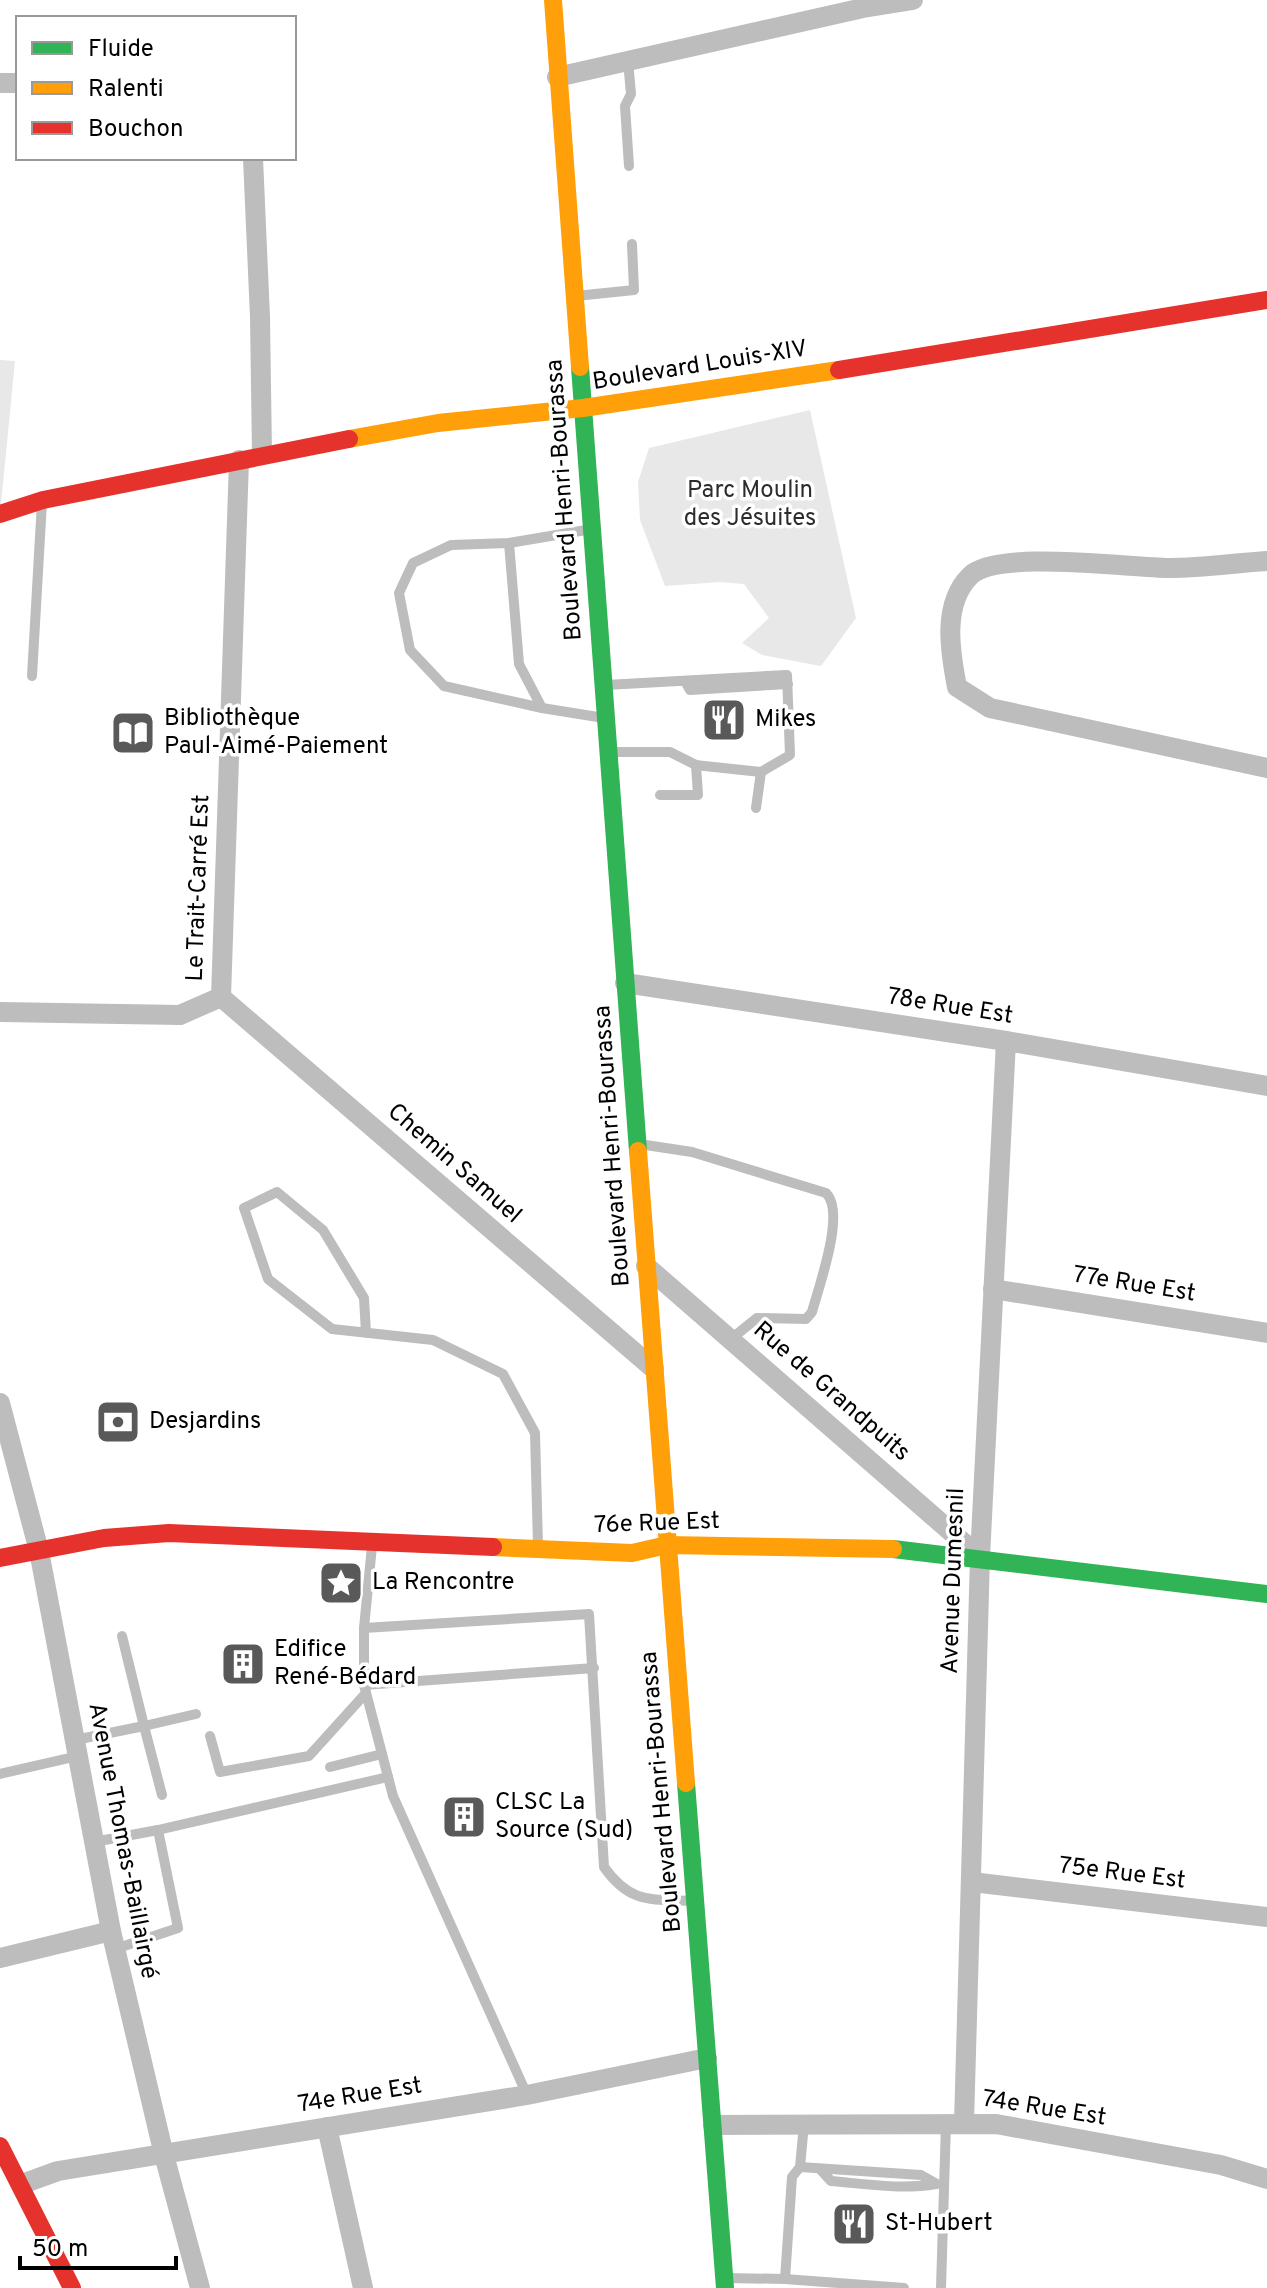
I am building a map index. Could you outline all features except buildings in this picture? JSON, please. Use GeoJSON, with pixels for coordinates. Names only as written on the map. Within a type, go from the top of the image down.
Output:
{"type":"FeatureCollection","features":[{"type":"Feature","properties":{"kind":"main road","name":"Boulevard Henri-Bourassa"},"geometry":{"type":"LineString","coordinates":[[553,0],[725,2283]]}},
{"type":"Feature","properties":{"kind":"main road","name":"Boulevard Louis-XIV"},"geometry":{"type":"LineString","coordinates":[[0,514],[43,500],[438,423],[583,408],[775,380],[1267,300]]}},
{"type":"Feature","properties":{"kind":"main road","name":"76e Rue Est"},"geometry":{"type":"LineString","coordinates":[[0,1558],[104,1538],[169,1533],[632,1553],[667,1545],[910,1549],[1267,1594]]}},
{"type":"Feature","properties":{"kind":"main road"},"geometry":{"type":"LineString","coordinates":[[0,2146],[22,2184],[72,2288]]}},
{"type":"Feature","properties":{"kind":"street"},"geometry":{"type":"LineString","coordinates":[[557,77],[862,4],[913,0]]}},
{"type":"Feature","properties":{"kind":"street"},"geometry":{"type":"LineString","coordinates":[[253,160],[262,455]]}},
{"type":"Feature","properties":{"kind":"street","name":"Le Trait-Carré Est"},"geometry":{"type":"LineString","coordinates":[[0,1012],[180,1015],[221,997],[239,460]]}},
{"type":"Feature","properties":{"kind":"street"},"geometry":{"type":"LineString","coordinates":[[1267,561],[1170,568],[1021,561],[991,565],[972,573],[959,589],[952,608],[952,660],[957,687],[990,708],[1267,768]]}},
{"type":"Feature","properties":{"kind":"street","name":"78e Rue Est"},"geometry":{"type":"LineString","coordinates":[[625,983],[1006,1041],[1267,1086]]}},
{"type":"Feature","properties":{"kind":"street","name":"Chemin Samuel"},"geometry":{"type":"LineString","coordinates":[[221,997],[654,1369]]}},
{"type":"Feature","properties":{"kind":"street","name":"Avenue Dumesnil"},"geometry":{"type":"LineString","coordinates":[[955,2123],[972,1882],[980,1557],[1006,1041]]}},
{"type":"Feature","properties":{"kind":"street","name":"Rue de Grandpuits"},"geometry":{"type":"LineString","coordinates":[[646,1266],[980,1557]]}},
{"type":"Feature","properties":{"kind":"street","name":"77e Rue Est"},"geometry":{"type":"LineString","coordinates":[[993,1289],[1267,1333]]}},
{"type":"Feature","properties":{"kind":"street","name":"Avenue Thomas-Baillairgé"},"geometry":{"type":"LineString","coordinates":[[0,1403],[39,1551],[113,1940],[164,2155],[200,2288]]}},
{"type":"Feature","properties":{"kind":"street","name":"75e Rue Est"},"geometry":{"type":"LineString","coordinates":[[972,1882],[1267,1917]]}},
{"type":"Feature","properties":{"kind":"street"},"geometry":{"type":"LineString","coordinates":[[0,1958],[113,1940]]}},
{"type":"Feature","properties":{"kind":"street","name":"74e Rue Est"},"geometry":{"type":"LineString","coordinates":[[22,2184],[58,2171],[527,2095],[707,2058]]}},
{"type":"Feature","properties":{"kind":"street","name":"74e Rue Est"},"geometry":{"type":"LineString","coordinates":[[713,2125],[996,2124],[1221,2165],[1267,2179]]}},
{"type":"Feature","properties":{"kind":"street"},"geometry":{"type":"LineString","coordinates":[[327,2127],[363,2288]]}},
{"type":"Feature","properties":{"kind":"lane"},"geometry":{"type":"LineString","coordinates":[[628,61],[631,94],[625,106],[629,166]]}},
{"type":"Feature","properties":{"kind":"lane"},"geometry":{"type":"LineString","coordinates":[[574,296],[634,290],[632,244]]}},
{"type":"Feature","properties":{"kind":"lane"},"geometry":{"type":"LineString","coordinates":[[32,676],[43,500]]}},
{"type":"Feature","properties":{"kind":"lane"},"geometry":{"type":"LineString","coordinates":[[592,529],[509,543],[451,545],[413,563],[399,593],[410,650],[444,686],[542,708],[606,718]]}},
{"type":"Feature","properties":{"kind":"lane"},"geometry":{"type":"LineString","coordinates":[[509,543],[519,664],[542,708]]}},
{"type":"Feature","properties":{"kind":"lane"},"geometry":{"type":"LineString","coordinates":[[604,685],[787,675],[788,684],[790,755],[761,772],[695,765],[670,752],[608,752]]}},
{"type":"Feature","properties":{"kind":"lane"},"geometry":{"type":"LineString","coordinates":[[660,795],[698,795],[695,765]]}},
{"type":"Feature","properties":{"kind":"lane"},"geometry":{"type":"LineString","coordinates":[[756,808],[761,772]]}},
{"type":"Feature","properties":{"kind":"lane"},"geometry":{"type":"LineString","coordinates":[[637,1144],[692,1152],[826,1193],[831,1198],[834,1206],[833,1229],[812,1312],[806,1319],[757,1318],[731,1339]]}},
{"type":"Feature","properties":{"kind":"lane"},"geometry":{"type":"LineString","coordinates":[[366,1333],[364,1298],[323,1230],[277,1192],[244,1208],[268,1279],[332,1329],[366,1333],[433,1340],[503,1374],[535,1433],[538,1549]]}},
{"type":"Feature","properties":{"kind":"lane"},"geometry":{"type":"LineString","coordinates":[[372,1543],[364,1628],[365,1689],[393,1796],[527,2095]]}},
{"type":"Feature","properties":{"kind":"lane"},"geometry":{"type":"LineString","coordinates":[[364,1628],[589,1614],[604,1867],[617,1885],[643,1899],[695,1901]]}},
{"type":"Feature","properties":{"kind":"lane"},"geometry":{"type":"LineString","coordinates":[[122,1636],[162,1795]]}},
{"type":"Feature","properties":{"kind":"lane"},"geometry":{"type":"LineString","coordinates":[[210,1736],[220,1772],[309,1756],[365,1689],[594,1668]]}},
{"type":"Feature","properties":{"kind":"lane"},"geometry":{"type":"LineString","coordinates":[[0,1774],[144,1726],[196,1714]]}},
{"type":"Feature","properties":{"kind":"lane"},"geometry":{"type":"LineString","coordinates":[[330,1767],[382,1754]]}},
{"type":"Feature","properties":{"kind":"lane"},"geometry":{"type":"LineString","coordinates":[[94,1842],[388,1777]]}},
{"type":"Feature","properties":{"kind":"lane"},"geometry":{"type":"LineString","coordinates":[[113,1940],[178,1928],[158,1830]]}},
{"type":"Feature","properties":{"kind":"lane"},"geometry":{"type":"LineString","coordinates":[[941,2288],[940,2184],[955,2123]]}},
{"type":"Feature","properties":{"kind":"lane"},"geometry":{"type":"LineString","coordinates":[[785,2279],[792,2177],[800,2167],[804,2124]]}},
{"type":"Feature","properties":{"kind":"lane"},"geometry":{"type":"LineString","coordinates":[[800,2167],[820,2169],[831,2181],[879,2185],[940,2184]]}},
{"type":"Feature","properties":{"kind":"lane"},"geometry":{"type":"LineString","coordinates":[[725,2283],[785,2279],[904,2288]]}},
{"type":"Feature","properties":{"kind":"green space"},"geometry":{"type":"Polygon","coordinates":[[[0,360],[15,361],[0,514],[0,360]]]}},
{"type":"Feature","properties":{"kind":"green space","name":"Parc Moulin des Jésuites"},"geometry":{"type":"Polygon","coordinates":[[[810,410],[856,618],[821,666],[762,655],[742,643],[769,618],[744,584],[720,582],[665,586],[640,520],[638,482],[649,448],[810,410]]]}},
{"type":"Feature","properties":{"kind":"traffic: fast"},"geometry":{"type":"LineString","coordinates":[[580,367],[638,1151]]}},
{"type":"Feature","properties":{"kind":"traffic: fast"},"geometry":{"type":"LineString","coordinates":[[893,1549],[1267,1594]]}},
{"type":"Feature","properties":{"kind":"traffic: fast"},"geometry":{"type":"LineString","coordinates":[[686,1783],[725,2288]]}},
{"type":"Feature","properties":{"kind":"traffic: slow"},"geometry":{"type":"LineString","coordinates":[[553,0],[580,367]]}},
{"type":"Feature","properties":{"kind":"traffic: slow"},"geometry":{"type":"LineString","coordinates":[[349,439],[438,423],[583,408],[839,370]]}},
{"type":"Feature","properties":{"kind":"traffic: slow"},"geometry":{"type":"LineString","coordinates":[[638,1151],[686,1783]]}},
{"type":"Feature","properties":{"kind":"traffic: slow"},"geometry":{"type":"LineString","coordinates":[[493,1547],[632,1553],[667,1545],[893,1549]]}},
{"type":"Feature","properties":{"kind":"traffic: jam"},"geometry":{"type":"LineString","coordinates":[[839,370],[1267,300]]}},
{"type":"Feature","properties":{"kind":"traffic: jam"},"geometry":{"type":"LineString","coordinates":[[0,514],[43,500],[349,439]]}},
{"type":"Feature","properties":{"kind":"traffic: jam"},"geometry":{"type":"LineString","coordinates":[[0,1558],[104,1538],[169,1533],[493,1547]]}},
{"type":"Feature","properties":{"kind":"traffic: jam"},"geometry":{"type":"LineString","coordinates":[[0,2146],[72,2288]]}},
{"type":"Feature","properties":{"kind":"place","name":"Mikes"},"geometry":{"type":"Point","coordinates":[724,720]}},
{"type":"Feature","properties":{"kind":"place","name":"Bibliothèque Paul-Aimé-Paiement"},"geometry":{"type":"Point","coordinates":[133,733]}},
{"type":"Feature","properties":{"kind":"place","name":"Desjardins"},"geometry":{"type":"Point","coordinates":[118,1422]}},
{"type":"Feature","properties":{"kind":"place","name":"La Rencontre"},"geometry":{"type":"Point","coordinates":[341,1583]}},
{"type":"Feature","properties":{"kind":"place","name":"Edifice René-Bédard"},"geometry":{"type":"Point","coordinates":[243,1664]}},
{"type":"Feature","properties":{"kind":"place","name":"CLSC La Source (Sud)"},"geometry":{"type":"Point","coordinates":[464,1817]}},
{"type":"Feature","properties":{"kind":"place","name":"St-Hubert"},"geometry":{"type":"Point","coordinates":[854,2224]}}]}
